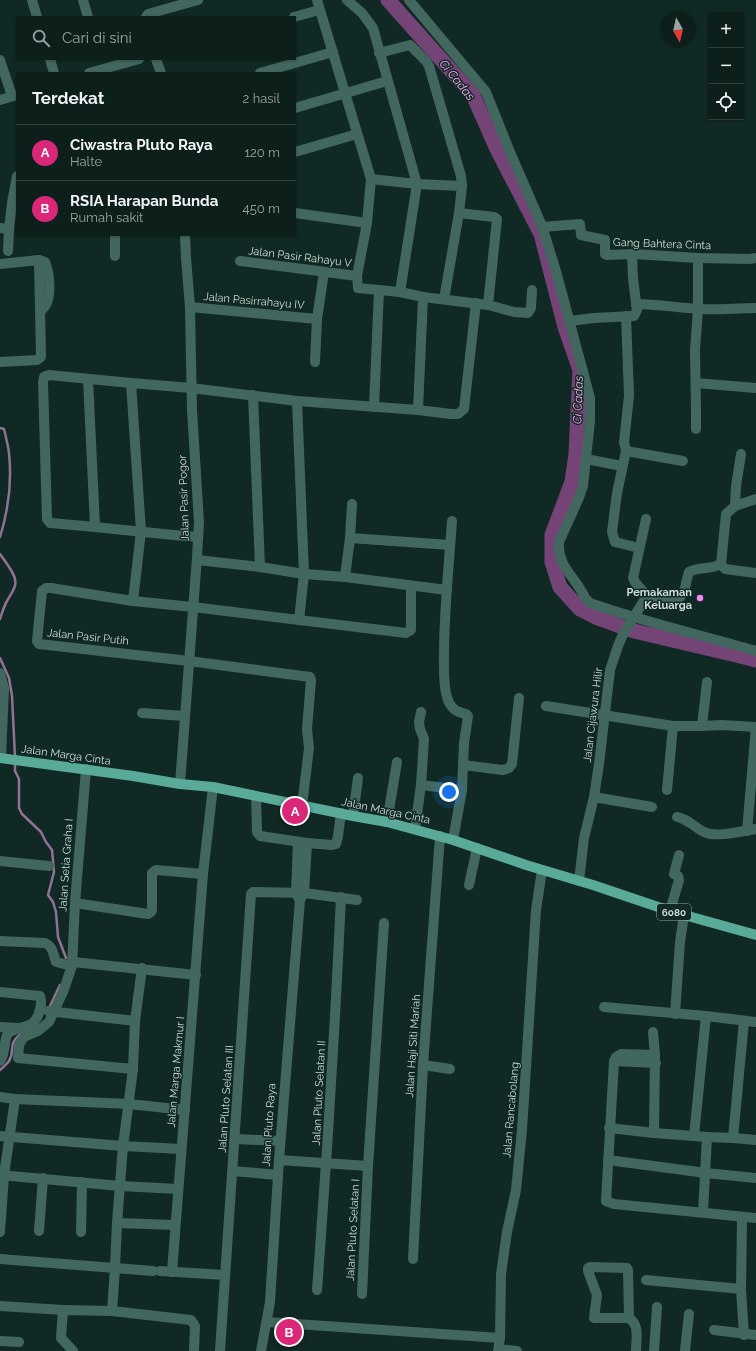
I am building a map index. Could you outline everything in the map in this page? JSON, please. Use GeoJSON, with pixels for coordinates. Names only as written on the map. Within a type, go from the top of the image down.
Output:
{"type":"FeatureCollection","features":[{"type":"Feature","properties":{"kind":"main road","name":"Jalan Marga Cinta"},"geometry":{"type":"LineString","coordinates":[[3,758],[180,784],[213,787],[415,828],[534,868],[586,883],[670,911],[756,935]]}},
{"type":"Feature","properties":{"kind":"street"},"geometry":{"type":"LineString","coordinates":[[32,0],[37,16]]}},
{"type":"Feature","properties":{"kind":"street"},"geometry":{"type":"LineString","coordinates":[[83,0],[88,16]]}},
{"type":"Feature","properties":{"kind":"street"},"geometry":{"type":"LineString","coordinates":[[147,16],[148,14],[198,0]]}},
{"type":"Feature","properties":{"kind":"street"},"geometry":{"type":"LineString","coordinates":[[347,0],[362,13],[373,28],[417,184],[400,292]]}},
{"type":"Feature","properties":{"kind":"street"},"geometry":{"type":"LineString","coordinates":[[409,0],[486,92],[542,228],[570,321],[590,398],[590,417],[582,486],[578,500],[559,542],[561,560],[585,598],[590,603],[632,620],[678,629],[756,651]]}},
{"type":"Feature","properties":{"kind":"street"},"geometry":{"type":"LineString","coordinates":[[296,16],[318,5],[372,179],[367,223],[357,276],[358,288],[400,292],[423,297],[476,303],[514,312],[528,313],[531,308],[532,290]]}},
{"type":"Feature","properties":{"kind":"street"},"geometry":{"type":"LineString","coordinates":[[379,53],[410,45],[426,61],[429,66],[459,168],[462,186],[459,213],[444,299]]}},
{"type":"Feature","properties":{"kind":"street"},"geometry":{"type":"LineString","coordinates":[[263,72],[333,52]]}},
{"type":"Feature","properties":{"kind":"street"},"geometry":{"type":"LineString","coordinates":[[0,60],[14,96],[0,100]]}},
{"type":"Feature","properties":{"kind":"street"},"geometry":{"type":"LineString","coordinates":[[50,60],[54,72]]}},
{"type":"Feature","properties":{"kind":"street"},"geometry":{"type":"LineString","coordinates":[[91,72],[103,67],[134,60]]}},
{"type":"Feature","properties":{"kind":"street"},"geometry":{"type":"LineString","coordinates":[[156,60],[161,72]]}},
{"type":"Feature","properties":{"kind":"street"},"geometry":{"type":"LineString","coordinates":[[296,108],[387,81]]}},
{"type":"Feature","properties":{"kind":"street"},"geometry":{"type":"LineString","coordinates":[[296,152],[357,134]]}},
{"type":"Feature","properties":{"kind":"street"},"geometry":{"type":"LineString","coordinates":[[372,179],[417,184],[462,186]]}},
{"type":"Feature","properties":{"kind":"street"},"geometry":{"type":"LineString","coordinates":[[8,251],[5,228],[14,204],[16,185]]}},
{"type":"Feature","properties":{"kind":"street"},"geometry":{"type":"LineString","coordinates":[[296,213],[367,223]]}},
{"type":"Feature","properties":{"kind":"street"},"geometry":{"type":"LineString","coordinates":[[459,213],[494,217],[497,219],[488,305]]}},
{"type":"Feature","properties":{"kind":"street","name":"Gang Bahtera Cinta"},"geometry":{"type":"LineString","coordinates":[[542,228],[580,224],[581,235],[605,240],[605,254],[698,258],[756,258]]}},
{"type":"Feature","properties":{"kind":"street"},"geometry":{"type":"LineString","coordinates":[[115,236],[115,256]]}},
{"type":"Feature","properties":{"kind":"street","name":"Jalan Pasir Pogor"},"geometry":{"type":"LineString","coordinates":[[180,784],[199,522],[191,388],[190,307],[185,236]]}},
{"type":"Feature","properties":{"kind":"street"},"geometry":{"type":"LineString","coordinates":[[570,321],[634,316],[636,314],[632,254]]}},
{"type":"Feature","properties":{"kind":"street"},"geometry":{"type":"LineString","coordinates":[[696,429],[695,350],[698,309],[698,258]]}},
{"type":"Feature","properties":{"kind":"street"},"geometry":{"type":"LineString","coordinates":[[0,264],[39,260],[41,310],[41,357],[39,359],[0,362]]}},
{"type":"Feature","properties":{"kind":"street","name":"Jalan Pasir Rahayu V"},"geometry":{"type":"LineString","coordinates":[[240,262],[357,276]]}},
{"type":"Feature","properties":{"kind":"street","name":"Jalan Pasirrahayu IV"},"geometry":{"type":"LineString","coordinates":[[190,307],[317,319],[324,272]]}},
{"type":"Feature","properties":{"kind":"street"},"geometry":{"type":"LineString","coordinates":[[374,407],[379,290]]}},
{"type":"Feature","properties":{"kind":"street"},"geometry":{"type":"LineString","coordinates":[[418,410],[423,297]]}},
{"type":"Feature","properties":{"kind":"street"},"geometry":{"type":"LineString","coordinates":[[198,537],[95,526],[50,523],[47,519],[44,377],[49,374],[191,388],[297,401],[458,414],[464,409],[476,303]]}},
{"type":"Feature","properties":{"kind":"street"},"geometry":{"type":"LineString","coordinates":[[636,304],[656,304],[698,309],[756,308]]}},
{"type":"Feature","properties":{"kind":"street"},"geometry":{"type":"LineString","coordinates":[[626,316],[630,387],[624,442],[626,451],[617,493],[612,532],[615,542],[639,548]]}},
{"type":"Feature","properties":{"kind":"street"},"geometry":{"type":"LineString","coordinates":[[315,362],[317,319]]}},
{"type":"Feature","properties":{"kind":"street"},"geometry":{"type":"LineString","coordinates":[[88,379],[95,526]]}},
{"type":"Feature","properties":{"kind":"street"},"geometry":{"type":"LineString","coordinates":[[131,383],[141,531],[133,600],[408,633],[411,630],[411,586]]}},
{"type":"Feature","properties":{"kind":"street"},"geometry":{"type":"LineString","coordinates":[[696,383],[756,388]]}},
{"type":"Feature","properties":{"kind":"street"},"geometry":{"type":"LineString","coordinates":[[253,396],[260,567]]}},
{"type":"Feature","properties":{"kind":"street"},"geometry":{"type":"LineString","coordinates":[[297,401],[304,574],[298,620]]}},
{"type":"Feature","properties":{"kind":"street"},"geometry":{"type":"LineString","coordinates":[[626,451],[683,461]]}},
{"type":"Feature","properties":{"kind":"street"},"geometry":{"type":"LineString","coordinates":[[735,506],[736,486],[741,454]]}},
{"type":"Feature","properties":{"kind":"street"},"geometry":{"type":"LineString","coordinates":[[586,459],[622,466]]}},
{"type":"Feature","properties":{"kind":"street"},"geometry":{"type":"LineString","coordinates":[[756,499],[735,506],[726,514],[721,564],[725,569],[756,573]]}},
{"type":"Feature","properties":{"kind":"street"},"geometry":{"type":"LineString","coordinates":[[345,577],[350,538],[352,504]]}},
{"type":"Feature","properties":{"kind":"street"},"geometry":{"type":"LineString","coordinates":[[646,518],[633,578],[634,582],[647,596],[667,601],[679,600],[682,597],[689,572],[697,568],[714,567],[721,564]]}},
{"type":"Feature","properties":{"kind":"street"},"geometry":{"type":"LineString","coordinates":[[452,520],[444,634],[444,682],[447,698],[453,709],[456,712],[467,715],[462,790],[453,840]]}},
{"type":"Feature","properties":{"kind":"street"},"geometry":{"type":"LineString","coordinates":[[350,538],[450,545]]}},
{"type":"Feature","properties":{"kind":"street"},"geometry":{"type":"LineString","coordinates":[[197,560],[447,590]]}},
{"type":"Feature","properties":{"kind":"street","name":"Jalan Pasir Putih"},"geometry":{"type":"LineString","coordinates":[[133,600],[46,588],[42,591],[36,641],[39,644],[189,661]]}},
{"type":"Feature","properties":{"kind":"street","name":"Jalan Cijawura Hilir"},"geometry":{"type":"LineString","coordinates":[[586,883],[585,834],[594,797],[610,670],[623,634],[647,596]]}},
{"type":"Feature","properties":{"kind":"street"},"geometry":{"type":"LineString","coordinates":[[189,661],[310,677],[307,729],[309,748],[302,806]]}},
{"type":"Feature","properties":{"kind":"street"},"geometry":{"type":"LineString","coordinates":[[0,673],[4,688],[3,758]]}},
{"type":"Feature","properties":{"kind":"street"},"geometry":{"type":"LineString","coordinates":[[702,726],[707,682]]}},
{"type":"Feature","properties":{"kind":"street"},"geometry":{"type":"LineString","coordinates":[[463,765],[503,770],[509,768],[512,764],[518,698]]}},
{"type":"Feature","properties":{"kind":"street"},"geometry":{"type":"LineString","coordinates":[[546,706],[673,726],[722,725],[756,727],[751,830],[708,834],[690,822],[677,818]]}},
{"type":"Feature","properties":{"kind":"street"},"geometry":{"type":"LineString","coordinates":[[415,828],[424,739],[419,722],[421,712]]}},
{"type":"Feature","properties":{"kind":"street"},"geometry":{"type":"LineString","coordinates":[[142,713],[185,716]]}},
{"type":"Feature","properties":{"kind":"street"},"geometry":{"type":"LineString","coordinates":[[667,790],[673,726]]}},
{"type":"Feature","properties":{"kind":"street"},"geometry":{"type":"LineString","coordinates":[[388,822],[397,762]]}},
{"type":"Feature","properties":{"kind":"street","name":"Jalan Setia Graha I"},"geometry":{"type":"LineString","coordinates":[[86,770],[75,903],[73,964],[63,992],[49,1022],[21,1041],[19,1045],[18,1058],[133,1069]]}},
{"type":"Feature","properties":{"kind":"street"},"geometry":{"type":"LineString","coordinates":[[352,816],[358,778]]}},
{"type":"Feature","properties":{"kind":"street"},"geometry":{"type":"LineString","coordinates":[[420,785],[462,790]]}},
{"type":"Feature","properties":{"kind":"street","name":"Jalan Marga Makmur I"},"geometry":{"type":"LineString","coordinates":[[172,1272],[203,874],[213,787]]}},
{"type":"Feature","properties":{"kind":"street"},"geometry":{"type":"LineString","coordinates":[[256,796],[257,832],[259,836],[302,842],[332,845],[336,844],[341,813]]}},
{"type":"Feature","properties":{"kind":"street"},"geometry":{"type":"LineString","coordinates":[[594,797],[652,807]]}},
{"type":"Feature","properties":{"kind":"street","name":"Jalan Haji Siti Mariah"},"geometry":{"type":"LineString","coordinates":[[412,1259],[423,1065],[440,836]]}},
{"type":"Feature","properties":{"kind":"street","name":"Jalan Pluto Raya"},"geometry":{"type":"LineString","coordinates":[[261,1351],[270,1302],[278,1160],[300,896],[302,842]]}},
{"type":"Feature","properties":{"kind":"street"},"geometry":{"type":"LineString","coordinates":[[469,885],[477,848]]}},
{"type":"Feature","properties":{"kind":"street"},"geometry":{"type":"LineString","coordinates":[[670,911],[679,880],[678,876],[674,874],[679,855]]}},
{"type":"Feature","properties":{"kind":"street"},"geometry":{"type":"LineString","coordinates":[[0,861],[49,866]]}},
{"type":"Feature","properties":{"kind":"street","name":"Jalan Rancabolang"},"geometry":{"type":"LineString","coordinates":[[498,1350],[494,1337],[507,1232],[516,1190],[522,1130],[536,910],[534,868]]}},
{"type":"Feature","properties":{"kind":"street"},"geometry":{"type":"LineString","coordinates":[[75,903],[148,914],[152,912],[152,874],[154,871],[203,874]]}},
{"type":"Feature","properties":{"kind":"street","name":"Jalan Pluto Selatan III"},"geometry":{"type":"LineString","coordinates":[[220,1351],[251,894],[253,892],[300,896]]}},
{"type":"Feature","properties":{"kind":"street"},"geometry":{"type":"LineString","coordinates":[[300,896],[341,897],[357,900]]}},
{"type":"Feature","properties":{"kind":"street","name":"Jalan Pluto Selatan II"},"geometry":{"type":"LineString","coordinates":[[317,1290],[327,1163],[341,897]]}},
{"type":"Feature","properties":{"kind":"street"},"geometry":{"type":"LineString","coordinates":[[675,1014],[680,942],[684,915]]}},
{"type":"Feature","properties":{"kind":"street","name":"Jalan Pluto Selatan I"},"geometry":{"type":"LineString","coordinates":[[362,1294],[368,1166],[384,923]]}},
{"type":"Feature","properties":{"kind":"street"},"geometry":{"type":"LineString","coordinates":[[0,941],[45,943],[50,945],[54,952],[56,962],[142,968],[196,975]]}},
{"type":"Feature","properties":{"kind":"street"},"geometry":{"type":"LineString","coordinates":[[112,1311],[123,1146],[133,1069],[135,1021],[142,968]]}},
{"type":"Feature","properties":{"kind":"street"},"geometry":{"type":"LineString","coordinates":[[0,992],[40,996],[42,999],[37,1020],[29,1026],[18,1028],[0,1027]]}},
{"type":"Feature","properties":{"kind":"street"},"geometry":{"type":"LineString","coordinates":[[604,1007],[756,1022]]}},
{"type":"Feature","properties":{"kind":"street"},"geometry":{"type":"LineString","coordinates":[[40,1009],[53,1013],[135,1021]]}},
{"type":"Feature","properties":{"kind":"street"},"geometry":{"type":"LineString","coordinates":[[694,1136],[706,1016]]}},
{"type":"Feature","properties":{"kind":"street"},"geometry":{"type":"LineString","coordinates":[[734,1138],[744,1021]]}},
{"type":"Feature","properties":{"kind":"street"},"geometry":{"type":"LineString","coordinates":[[0,1060],[3,1057],[6,1036],[8,1033],[18,1028]]}},
{"type":"Feature","properties":{"kind":"street"},"geometry":{"type":"LineString","coordinates":[[653,1032],[655,1059],[654,1133]]}},
{"type":"Feature","properties":{"kind":"street"},"geometry":{"type":"LineString","coordinates":[[655,1059],[614,1061],[609,1128],[606,1199],[608,1203],[756,1218]]}},
{"type":"Feature","properties":{"kind":"street"},"geometry":{"type":"LineString","coordinates":[[423,1065],[450,1070]]}},
{"type":"Feature","properties":{"kind":"street"},"geometry":{"type":"LineString","coordinates":[[0,1097],[129,1104],[185,1110]]}},
{"type":"Feature","properties":{"kind":"street"},"geometry":{"type":"LineString","coordinates":[[0,1232],[4,1136],[15,1098]]}},
{"type":"Feature","properties":{"kind":"street"},"geometry":{"type":"LineString","coordinates":[[609,1128],[654,1133],[756,1140]]}},
{"type":"Feature","properties":{"kind":"street"},"geometry":{"type":"LineString","coordinates":[[4,1136],[123,1146],[181,1149]]}},
{"type":"Feature","properties":{"kind":"street"},"geometry":{"type":"LineString","coordinates":[[703,1212],[707,1137]]}},
{"type":"Feature","properties":{"kind":"street"},"geometry":{"type":"LineString","coordinates":[[235,1139],[280,1141]]}},
{"type":"Feature","properties":{"kind":"street"},"geometry":{"type":"LineString","coordinates":[[278,1160],[368,1166]]}},
{"type":"Feature","properties":{"kind":"street"},"geometry":{"type":"LineString","coordinates":[[608,1160],[756,1178]]}},
{"type":"Feature","properties":{"kind":"street"},"geometry":{"type":"LineString","coordinates":[[233,1171],[278,1175]]}},
{"type":"Feature","properties":{"kind":"street"},"geometry":{"type":"LineString","coordinates":[[2,1175],[120,1186],[178,1189]]}},
{"type":"Feature","properties":{"kind":"street"},"geometry":{"type":"LineString","coordinates":[[39,1231],[44,1178]]}},
{"type":"Feature","properties":{"kind":"street"},"geometry":{"type":"LineString","coordinates":[[81,1232],[82,1182]]}},
{"type":"Feature","properties":{"kind":"street"},"geometry":{"type":"LineString","coordinates":[[742,1217],[741,1289],[744,1335]]}},
{"type":"Feature","properties":{"kind":"street"},"geometry":{"type":"LineString","coordinates":[[117,1223],[175,1225]]}},
{"type":"Feature","properties":{"kind":"street"},"geometry":{"type":"LineString","coordinates":[[0,1259],[225,1275]]}},
{"type":"Feature","properties":{"kind":"street"},"geometry":{"type":"LineString","coordinates":[[629,1318],[628,1269],[590,1267],[588,1270],[597,1295],[594,1318],[629,1318],[633,1320],[636,1326],[636,1351]]}},
{"type":"Feature","properties":{"kind":"street"},"geometry":{"type":"LineString","coordinates":[[646,1280],[741,1289]]}},
{"type":"Feature","properties":{"kind":"street"},"geometry":{"type":"LineString","coordinates":[[0,1306],[112,1311],[191,1320],[195,1326],[194,1351]]}},
{"type":"Feature","properties":{"kind":"street"},"geometry":{"type":"LineString","coordinates":[[654,1351],[658,1307]]}},
{"type":"Feature","properties":{"kind":"street"},"geometry":{"type":"LineString","coordinates":[[63,1310],[61,1338],[73,1351]]}},
{"type":"Feature","properties":{"kind":"street"},"geometry":{"type":"LineString","coordinates":[[685,1351],[689,1314]]}},
{"type":"Feature","properties":{"kind":"street"},"geometry":{"type":"LineString","coordinates":[[267,1322],[494,1337]]}},
{"type":"Feature","properties":{"kind":"street"},"geometry":{"type":"LineString","coordinates":[[714,1330],[744,1335],[756,1335]]}},
{"type":"Feature","properties":{"kind":"street"},"geometry":{"type":"LineString","coordinates":[[0,1341],[19,1342]]}},
{"type":"Feature","properties":{"kind":"street"},"geometry":{"type":"LineString","coordinates":[[498,1350],[517,1351]]}},
{"type":"Feature","properties":{"kind":"waterway","name":"Ci Cadas"},"geometry":{"type":"LineString","coordinates":[[388,0],[473,95],[497,149],[541,234],[565,327],[580,370],[576,454],[572,482],[552,535],[552,562],[560,587],[580,609],[598,618],[634,631],[756,660]]}},
{"type":"Feature","properties":{"kind":"waterway"},"geometry":{"type":"LineString","coordinates":[[0,428],[4,429],[10,464],[10,485],[0,537]]}},
{"type":"Feature","properties":{"kind":"waterway"},"geometry":{"type":"LineString","coordinates":[[0,554],[11,570],[15,581],[14,588],[5,605],[0,619]]}},
{"type":"Feature","properties":{"kind":"waterway"},"geometry":{"type":"LineString","coordinates":[[0,658],[9,678],[12,696],[15,757]]}},
{"type":"Feature","properties":{"kind":"waterway"},"geometry":{"type":"LineString","coordinates":[[15,762],[15,771],[19,779],[19,808],[22,814],[41,832],[52,850],[54,872],[48,895],[53,902],[56,912],[58,937],[66,958]]}},
{"type":"Feature","properties":{"kind":"waterway"},"geometry":{"type":"LineString","coordinates":[[50,1006],[60,985]]}},
{"type":"Feature","properties":{"kind":"waterway"},"geometry":{"type":"LineString","coordinates":[[0,1070],[9,1061],[12,1054],[14,1041],[22,1033]]}},
{"type":"Feature","properties":{"kind":"place","name":"Pemakaman Keluarga"},"geometry":{"type":"Point","coordinates":[700,598]}},
{"type":"Feature","properties":{"kind":"place","name":"Ciwastra Pluto Raya"},"geometry":{"type":"Point","coordinates":[295,811]}},
{"type":"Feature","properties":{"kind":"place","name":"RSIA Harapan Bunda"},"geometry":{"type":"Point","coordinates":[289,1332]}}]}
